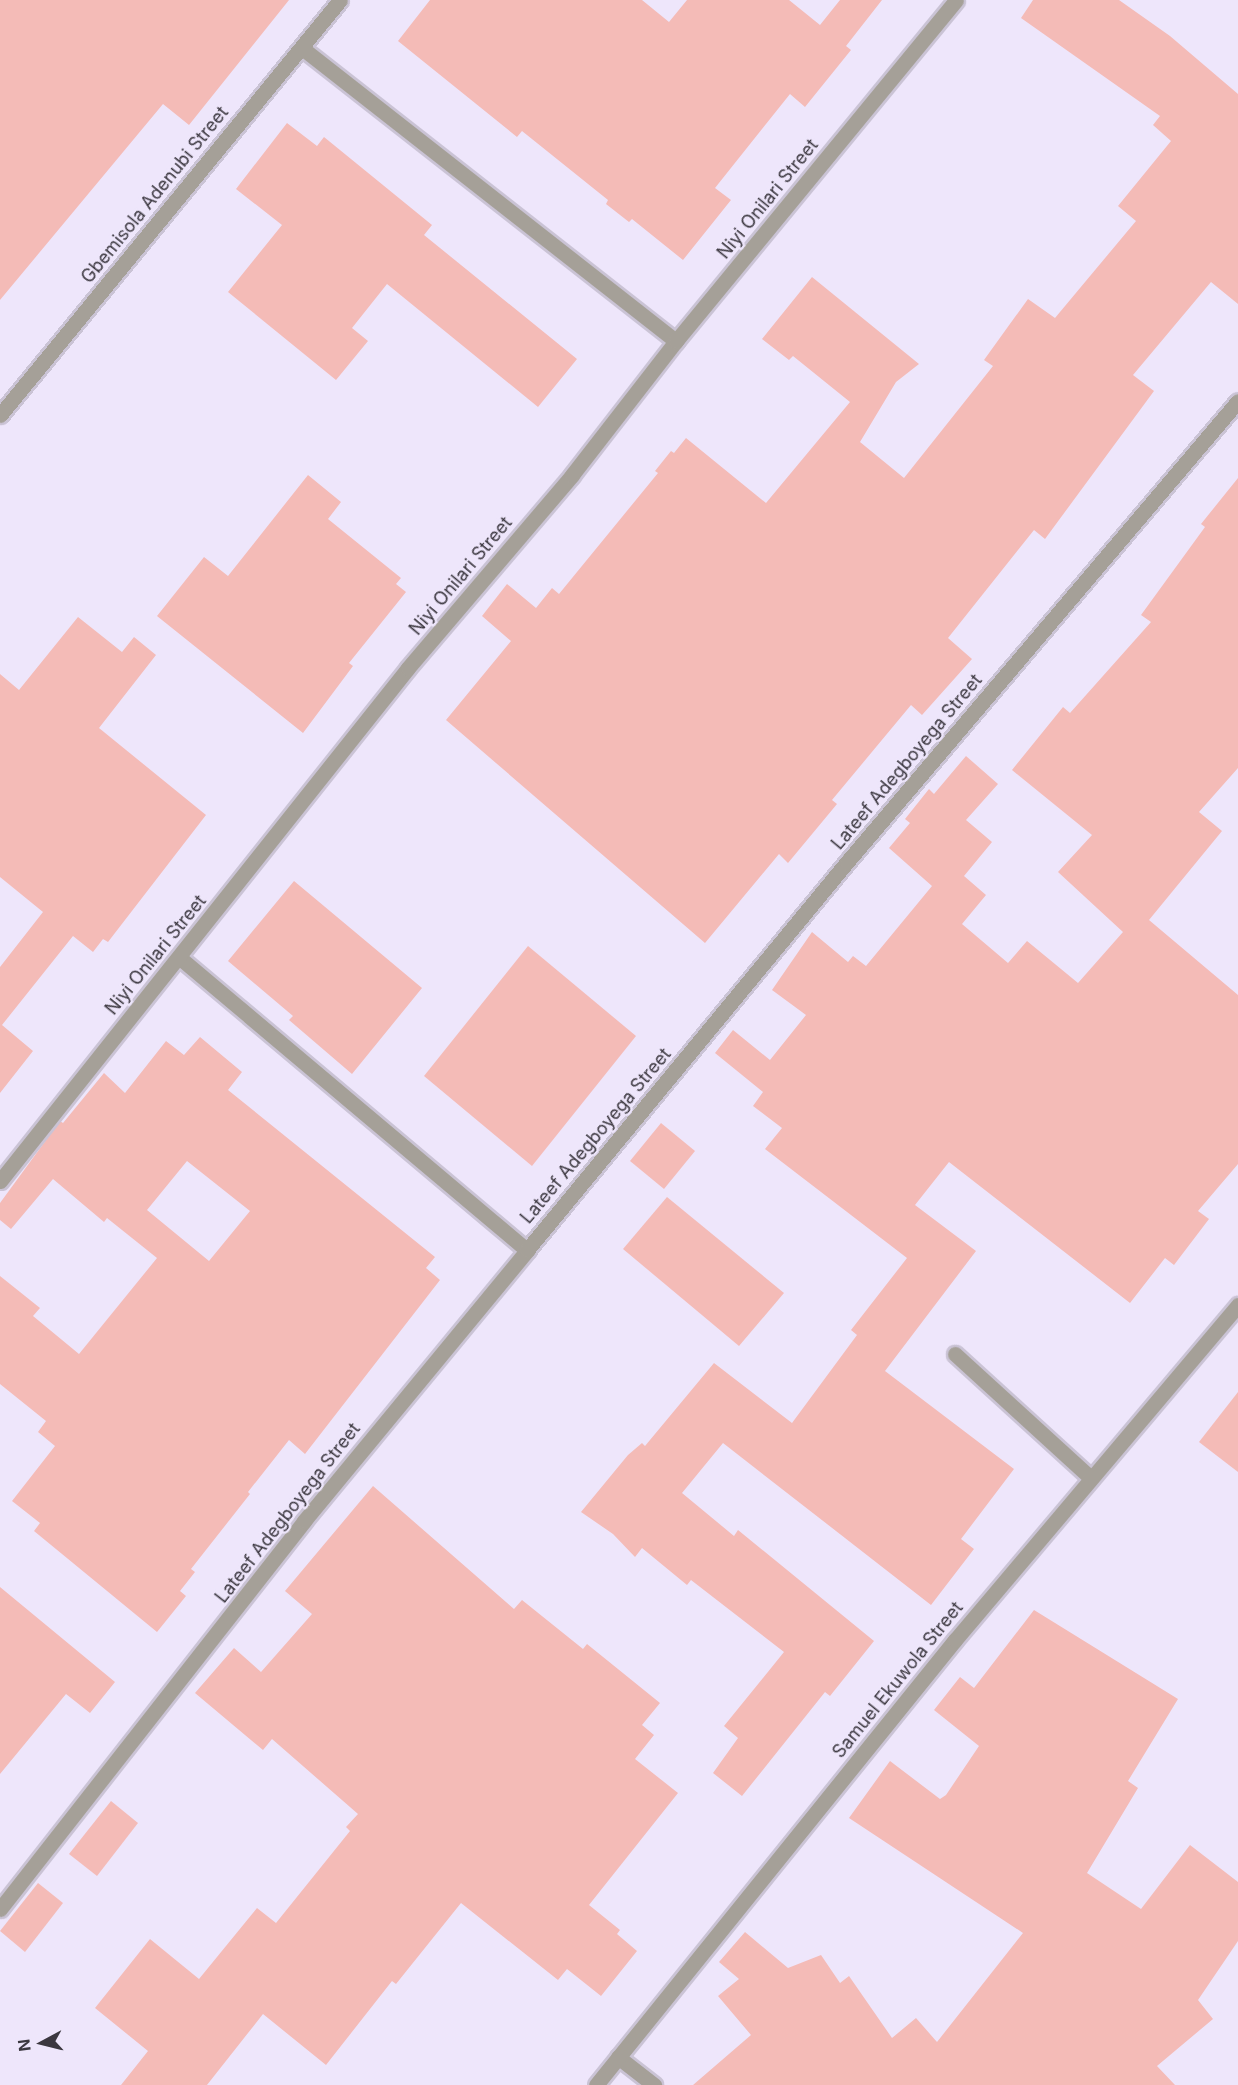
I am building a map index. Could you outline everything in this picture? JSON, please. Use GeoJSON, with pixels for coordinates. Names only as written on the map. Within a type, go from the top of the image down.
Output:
{"type":"FeatureCollection","features":[{"type":"Feature","properties":{"kind":"street","name":"Gbemisola Adenubi Street"},"geometry":{"type":"LineString","coordinates":[[0,415],[340,0]]}},
{"type":"Feature","properties":{"kind":"street","name":"Niyi Onilari Street"},"geometry":{"type":"LineString","coordinates":[[0,1181],[408,669],[572,475],[676,341],[957,0]]}},
{"type":"Feature","properties":{"kind":"street"},"geometry":{"type":"LineString","coordinates":[[302,48],[676,341]]}},
{"type":"Feature","properties":{"kind":"street","name":"Lateef Adegboyega Street"},"geometry":{"type":"LineString","coordinates":[[0,1909],[304,1521],[847,862],[1238,401]]}},
{"type":"Feature","properties":{"kind":"street"},"geometry":{"type":"LineString","coordinates":[[180,958],[527,1250]]}},
{"type":"Feature","properties":{"kind":"street","name":"Samuel Ekuwola Street"},"geometry":{"type":"LineString","coordinates":[[596,2085],[1091,1478],[1238,1305]]}},
{"type":"Feature","properties":{"kind":"street"},"geometry":{"type":"LineString","coordinates":[[955,1354],[1091,1478]]}},
{"type":"Feature","properties":{"kind":"street"},"geometry":{"type":"LineString","coordinates":[[618,2057],[654,2085]]}},
{"type":"Feature","properties":{"kind":"building"},"geometry":{"type":"Polygon","coordinates":[[[0,0],[289,0],[189,125],[163,104],[0,300],[0,0]]]}},
{"type":"Feature","properties":{"kind":"building"},"geometry":{"type":"Polygon","coordinates":[[[430,0],[642,0],[669,22],[687,0],[789,0],[820,25],[840,0],[882,0],[846,46],[851,50],[805,107],[790,94],[715,188],[731,200],[683,260],[632,219],[629,222],[606,204],[608,200],[522,131],[517,137],[398,41],[430,0]]]}},
{"type":"Feature","properties":{"kind":"building"},"geometry":{"type":"Polygon","coordinates":[[[1033,0],[1119,0],[1170,36],[1238,94],[1238,304],[1211,282],[1133,375],[1154,391],[1045,539],[1034,530],[948,638],[972,659],[922,715],[911,705],[832,800],[837,804],[788,863],[779,854],[705,943],[446,720],[511,641],[482,616],[507,584],[536,608],[552,588],[559,594],[658,473],[655,471],[671,451],[674,453],[686,438],[766,503],[850,402],[793,356],[789,360],[762,339],[812,277],[919,364],[896,382],[860,442],[904,478],[993,366],[984,360],[1028,299],[1055,318],[1136,221],[1118,206],[1171,141],[1153,125],[1160,116],[1021,18],[1033,0]]]}},
{"type":"Feature","properties":{"kind":"building"},"geometry":{"type":"Polygon","coordinates":[[[287,123],[317,146],[324,137],[432,225],[424,235],[577,359],[538,407],[387,284],[352,328],[368,341],[336,380],[228,292],[282,225],[236,189],[287,123]]]}},
{"type":"Feature","properties":{"kind":"building"},"geometry":{"type":"Polygon","coordinates":[[[308,475],[341,502],[328,519],[401,578],[396,584],[406,592],[349,663],[353,666],[303,733],[157,616],[204,557],[228,576],[308,475]]]}},
{"type":"Feature","properties":{"kind":"building"},"geometry":{"type":"Polygon","coordinates":[[[1238,478],[1238,768],[1199,812],[1222,831],[1149,920],[1238,995],[1238,1164],[1198,1211],[1209,1219],[1174,1265],[1165,1258],[1130,1303],[949,1162],[915,1205],[976,1251],[885,1371],[1014,1469],[961,1539],[974,1549],[931,1605],[723,1443],[682,1493],[734,1536],[738,1530],[874,1641],[830,1696],[825,1692],[742,1796],[713,1773],[738,1738],[724,1726],[784,1652],[691,1580],[687,1585],[642,1548],[635,1557],[613,1534],[581,1512],[628,1455],[642,1443],[645,1446],[714,1363],[792,1423],[857,1335],[851,1330],[907,1258],[765,1149],[782,1128],[753,1106],[763,1092],[715,1053],[733,1030],[770,1060],[806,1015],[772,990],[812,932],[848,962],[853,956],[866,966],[932,886],[889,848],[910,823],[905,819],[929,789],[934,794],[966,756],[998,784],[966,820],[992,842],[964,876],[986,895],[962,924],[1008,963],[1027,941],[1078,983],[1123,932],[1058,872],[1092,835],[1012,770],[1063,707],[1070,713],[1151,622],[1141,615],[1205,527],[1201,524],[1238,478]]]}},
{"type":"Feature","properties":{"kind":"building"},"geometry":{"type":"Polygon","coordinates":[[[78,617],[122,652],[134,637],[156,655],[99,728],[206,815],[108,942],[103,939],[93,952],[73,936],[2,1025],[33,1051],[0,1093],[0,967],[43,912],[0,877],[0,674],[19,690],[78,617]]]}},
{"type":"Feature","properties":{"kind":"building"},"geometry":{"type":"Polygon","coordinates":[[[294,881],[422,988],[352,1074],[289,1020],[293,1016],[228,961],[294,881]]]}},
{"type":"Feature","properties":{"kind":"building"},"geometry":{"type":"Polygon","coordinates":[[[528,946],[636,1036],[532,1166],[424,1076],[528,946]]]}},
{"type":"Feature","properties":{"kind":"building"},"geometry":{"type":"Polygon","coordinates":[[[200,1037],[242,1072],[228,1090],[435,1257],[426,1268],[440,1280],[305,1454],[289,1440],[191,1569],[195,1572],[180,1591],[186,1596],[157,1632],[34,1531],[40,1523],[12,1501],[55,1446],[38,1432],[46,1421],[0,1384],[0,1276],[40,1308],[33,1316],[79,1354],[157,1258],[107,1218],[104,1222],[53,1179],[11,1229],[0,1220],[0,1203],[60,1121],[63,1123],[104,1073],[125,1093],[166,1041],[184,1055],[200,1037]],[[187,1161],[147,1210],[209,1261],[250,1211],[187,1161]]]}},
{"type":"Feature","properties":{"kind":"building"},"geometry":{"type":"Polygon","coordinates":[[[661,1123],[695,1151],[664,1189],[630,1161],[661,1123]]]}},
{"type":"Feature","properties":{"kind":"building"},"geometry":{"type":"Polygon","coordinates":[[[667,1197],[784,1293],[739,1346],[623,1249],[667,1197]]]}},
{"type":"Feature","properties":{"kind":"building"},"geometry":{"type":"Polygon","coordinates":[[[1238,1392],[1238,1472],[1199,1442],[1238,1392]]]}},
{"type":"Feature","properties":{"kind":"building"},"geometry":{"type":"Polygon","coordinates":[[[373,1486],[514,1609],[522,1600],[583,1649],[587,1644],[660,1703],[642,1725],[654,1735],[635,1759],[678,1793],[589,1905],[620,1930],[617,1934],[637,1951],[601,1996],[567,1969],[558,1980],[461,1903],[396,1984],[392,1981],[326,2065],[263,2014],[207,2085],[121,2085],[148,2051],[95,2008],[150,1939],[199,1979],[257,1908],[276,1923],[350,1831],[346,1827],[358,1814],[272,1739],[263,1750],[195,1693],[234,1648],[261,1672],[312,1614],[285,1591],[373,1486]]]}},
{"type":"Feature","properties":{"kind":"building"},"geometry":{"type":"Polygon","coordinates":[[[0,1587],[115,1682],[90,1713],[66,1694],[0,1774],[0,1587]]]}},
{"type":"Feature","properties":{"kind":"building"},"geometry":{"type":"Polygon","coordinates":[[[1034,1610],[1178,1699],[1128,1781],[1138,1788],[1087,1873],[1141,1909],[1190,1845],[1238,1882],[1238,1941],[1198,2000],[1213,2019],[1157,2066],[1175,2085],[693,2085],[751,2035],[718,1996],[739,1979],[719,1962],[745,1932],[788,1968],[821,1955],[840,1983],[849,1976],[892,2038],[916,2018],[937,2042],[1023,1933],[849,1818],[890,1761],[940,1799],[946,1795],[979,1746],[934,1710],[960,1677],[974,1688],[1034,1610]]]}},
{"type":"Feature","properties":{"kind":"building"},"geometry":{"type":"Polygon","coordinates":[[[111,1801],[138,1823],[97,1876],[69,1854],[111,1801]]]}},
{"type":"Feature","properties":{"kind":"building"},"geometry":{"type":"Polygon","coordinates":[[[38,1883],[63,1903],[25,1952],[0,1931],[38,1883]]]}}]}
